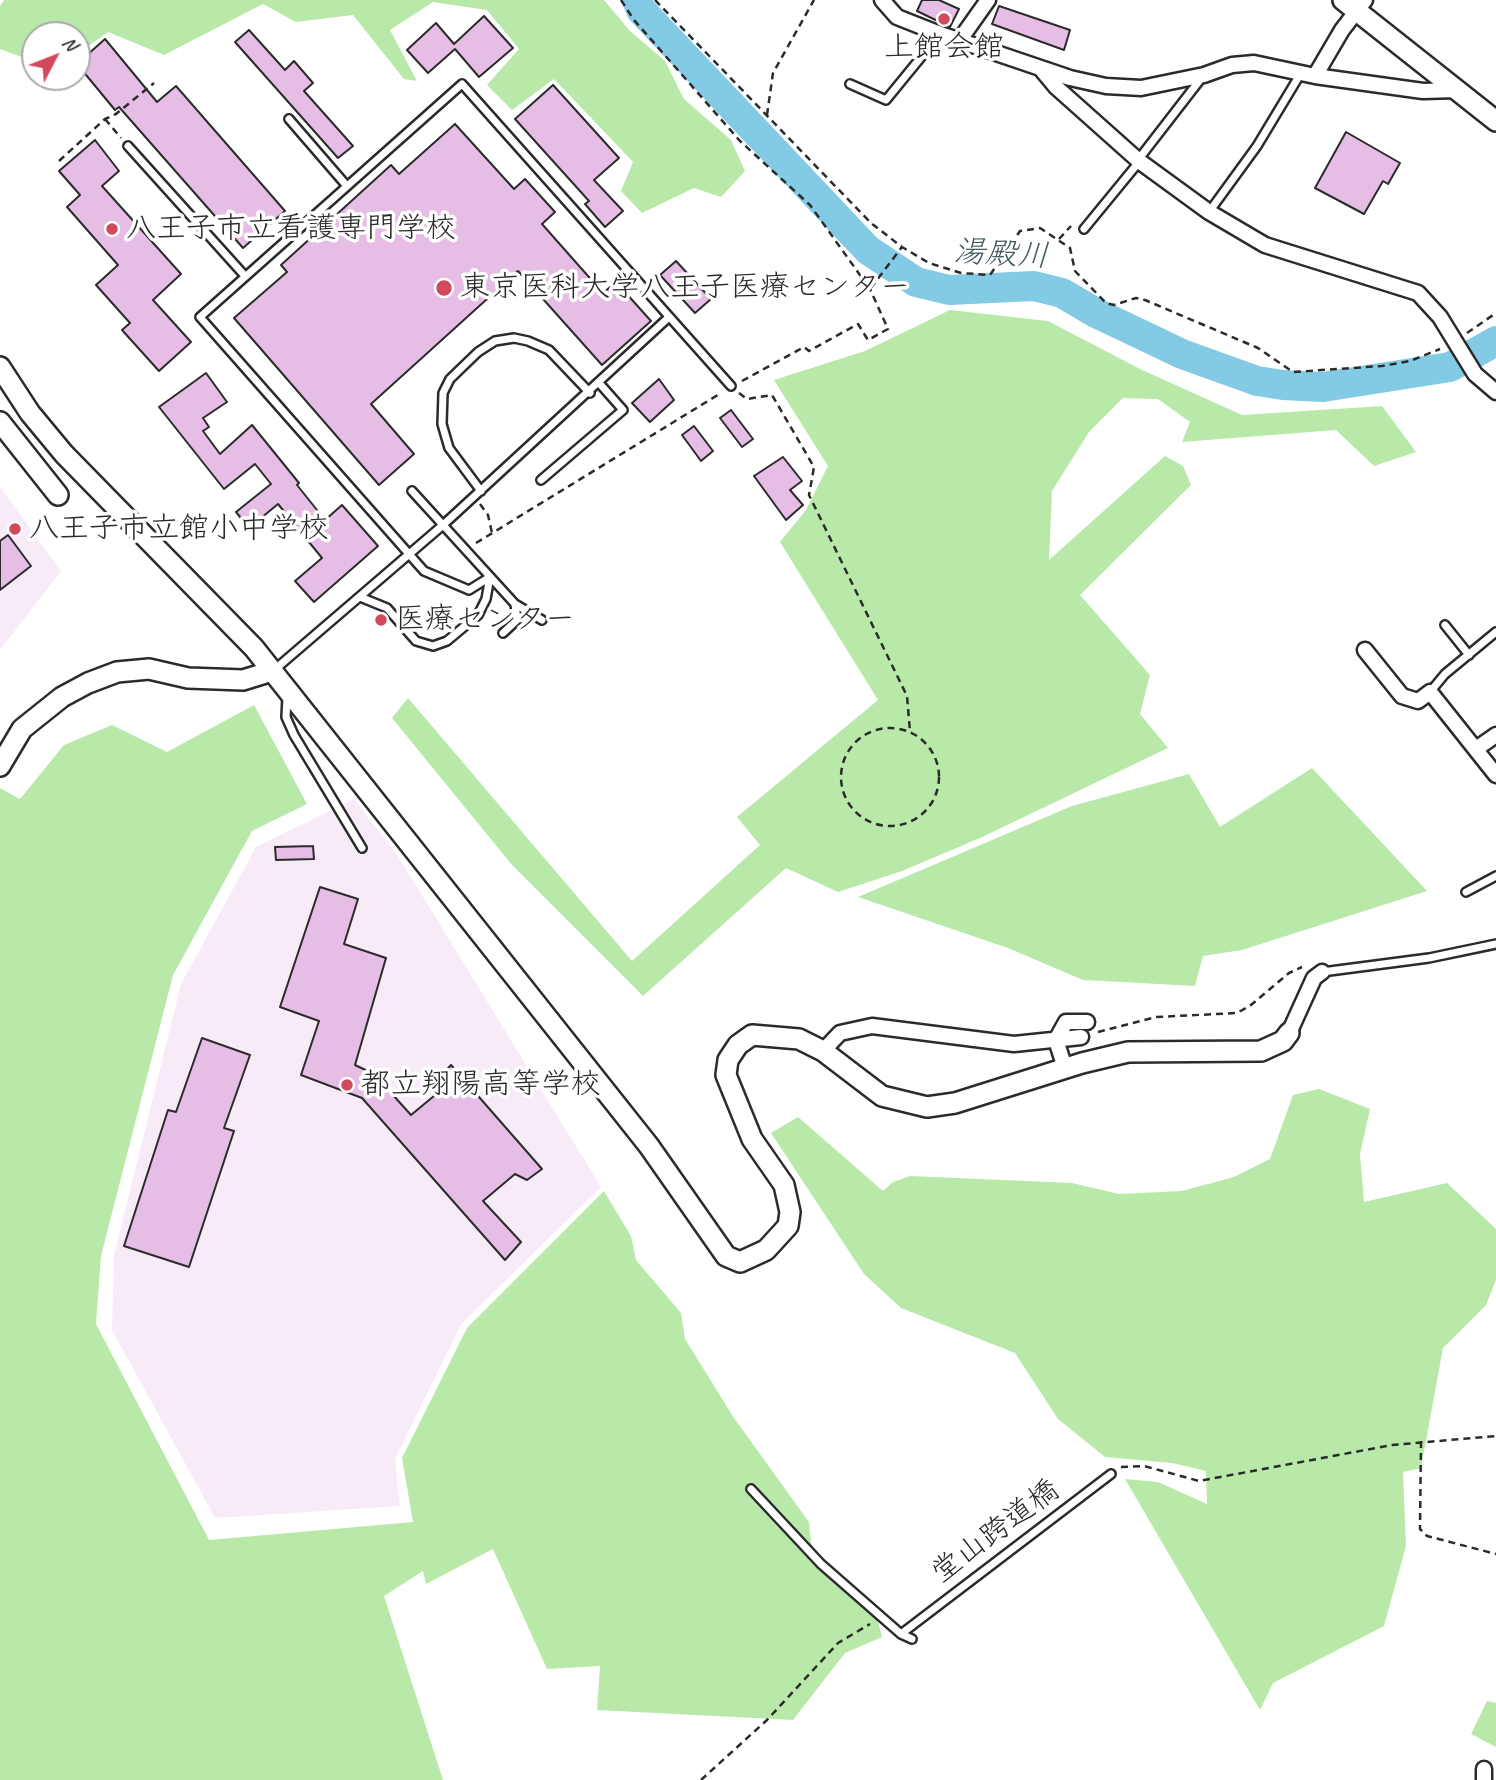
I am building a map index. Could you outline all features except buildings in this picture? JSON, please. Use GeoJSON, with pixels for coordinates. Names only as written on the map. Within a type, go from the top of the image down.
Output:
{"type":"FeatureCollection","features":[{"type":"Feature","properties":{"kind":"street"},"geometry":{"type":"LineString","coordinates":[[882,0],[897,17],[959,41],[1040,68],[1126,89],[1204,75],[1232,65],[1254,63],[1308,74],[1423,90],[1458,90]]}},
{"type":"Feature","properties":{"kind":"street"},"geometry":{"type":"LineString","coordinates":[[959,41],[988,0]]}},
{"type":"Feature","properties":{"kind":"street"},"geometry":{"type":"LineString","coordinates":[[1308,74],[1354,3],[1496,121]]}},
{"type":"Feature","properties":{"kind":"street"},"geometry":{"type":"LineString","coordinates":[[1040,68],[1056,87],[1138,161],[1209,212],[1265,245],[1418,293],[1440,317],[1475,374],[1496,392]]}},
{"type":"Feature","properties":{"kind":"street"},"geometry":{"type":"LineString","coordinates":[[0,368],[30,413],[64,454],[240,632],[288,690],[649,1146],[726,1256],[740,1262],[766,1250],[788,1226],[790,1212],[784,1185],[752,1139],[726,1075],[728,1060],[738,1045],[752,1035],[799,1039],[823,1051],[882,1096],[927,1107],[955,1103],[1065,1068],[1128,1052],[1261,1051],[1283,1041],[1314,978],[1322,972]]}},
{"type":"Feature","properties":{"kind":"street"},"geometry":{"type":"LineString","coordinates":[[0,422],[58,495]]}},
{"type":"Feature","properties":{"kind":"street"},"geometry":{"type":"LineString","coordinates":[[1365,650],[1402,696],[1418,701],[1430,692],[1496,775]]}},
{"type":"Feature","properties":{"kind":"street"},"geometry":{"type":"LineString","coordinates":[[0,766],[22,729],[62,697],[117,672],[149,669],[187,678],[243,680],[272,671]]}},
{"type":"Feature","properties":{"kind":"street"},"geometry":{"type":"LineString","coordinates":[[1476,749],[1496,735]]}},
{"type":"Feature","properties":{"kind":"street"},"geometry":{"type":"LineString","coordinates":[[1065,1068],[1056,1040],[1066,1022],[1087,1022]]}},
{"type":"Feature","properties":{"kind":"street"},"geometry":{"type":"LineString","coordinates":[[823,1051],[840,1033],[872,1026],[1014,1044],[1082,1037]]}},
{"type":"Feature","properties":{"kind":"lane"},"geometry":{"type":"LineString","coordinates":[[850,84],[886,100],[940,34]]}},
{"type":"Feature","properties":{"kind":"lane"},"geometry":{"type":"LineString","coordinates":[[1209,212],[1308,74]]}},
{"type":"Feature","properties":{"kind":"lane"},"geometry":{"type":"LineString","coordinates":[[1084,229],[1204,75]]}},
{"type":"Feature","properties":{"kind":"lane"},"geometry":{"type":"LineString","coordinates":[[490,576],[469,590],[424,571],[200,317],[462,84],[731,386]]}},
{"type":"Feature","properties":{"kind":"lane"},"geometry":{"type":"LineString","coordinates":[[289,119],[346,185]]}},
{"type":"Feature","properties":{"kind":"lane"},"geometry":{"type":"LineString","coordinates":[[128,146],[245,276]]}},
{"type":"Feature","properties":{"kind":"lane"},"geometry":{"type":"LineString","coordinates":[[272,671],[443,525],[600,384],[670,317]]}},
{"type":"Feature","properties":{"kind":"lane"},"geometry":{"type":"LineString","coordinates":[[481,491],[449,448],[442,424],[443,393],[450,379],[478,352],[495,341],[514,338],[528,341],[549,349],[590,393]]}},
{"type":"Feature","properties":{"kind":"lane"},"geometry":{"type":"LineString","coordinates":[[541,480],[623,411],[600,384]]}},
{"type":"Feature","properties":{"kind":"lane"},"geometry":{"type":"LineString","coordinates":[[412,491],[515,604],[542,620]]}},
{"type":"Feature","properties":{"kind":"lane"},"geometry":{"type":"LineString","coordinates":[[360,597],[387,608],[416,641],[433,646],[447,641],[478,615],[490,576]]}},
{"type":"Feature","properties":{"kind":"lane"},"geometry":{"type":"LineString","coordinates":[[503,633],[517,620],[515,604]]}},
{"type":"Feature","properties":{"kind":"lane"},"geometry":{"type":"LineString","coordinates":[[1445,625],[1469,655]]}},
{"type":"Feature","properties":{"kind":"lane"},"geometry":{"type":"LineString","coordinates":[[1430,692],[1496,632]]}},
{"type":"Feature","properties":{"kind":"lane"},"geometry":{"type":"LineString","coordinates":[[288,690],[286,718],[362,848]]}},
{"type":"Feature","properties":{"kind":"lane"},"geometry":{"type":"LineString","coordinates":[[1466,892],[1496,876]]}},
{"type":"Feature","properties":{"kind":"lane"},"geometry":{"type":"LineString","coordinates":[[1322,972],[1429,958],[1496,944]]}},
{"type":"Feature","properties":{"kind":"lane","name":"堂山跨道橋"},"geometry":{"type":"LineString","coordinates":[[901,1634],[1111,1474]]}},
{"type":"Feature","properties":{"kind":"lane"},"geometry":{"type":"LineString","coordinates":[[751,1489],[821,1564],[901,1634],[912,1639]]}},
{"type":"Feature","properties":{"kind":"path"},"geometry":{"type":"LineString","coordinates":[[465,549],[731,386],[804,347],[809,351],[858,324],[868,340],[888,329],[870,289],[810,205],[740,141],[634,20],[621,0]]}},
{"type":"Feature","properties":{"kind":"path"},"geometry":{"type":"LineString","coordinates":[[655,0],[871,223],[900,249],[941,268],[990,275],[1020,231],[1040,228],[1070,248],[1075,271],[1106,303],[1114,305],[1136,298],[1145,300],[1258,348],[1293,372],[1361,369],[1398,364],[1429,355],[1457,345],[1496,313]]}},
{"type":"Feature","properties":{"kind":"path"},"geometry":{"type":"LineString","coordinates":[[767,116],[773,73],[814,0]]}},
{"type":"Feature","properties":{"kind":"path"},"geometry":{"type":"LineString","coordinates":[[59,161],[105,120],[154,83]]}},
{"type":"Feature","properties":{"kind":"path"},"geometry":{"type":"LineString","coordinates":[[105,120],[128,146]]}},
{"type":"Feature","properties":{"kind":"path"},"geometry":{"type":"LineString","coordinates":[[1059,239],[1070,227],[1077,225],[1084,229]]}},
{"type":"Feature","properties":{"kind":"path"},"geometry":{"type":"LineString","coordinates":[[870,289],[900,249]]}},
{"type":"Feature","properties":{"kind":"path"},"geometry":{"type":"LineString","coordinates":[[731,386],[747,399],[772,395],[814,467],[809,495],[907,696],[910,732]]}},
{"type":"Feature","properties":{"kind":"path"},"geometry":{"type":"LineString","coordinates":[[479,503],[488,515],[492,533]]}},
{"type":"Feature","properties":{"kind":"path"},"geometry":{"type":"LineString","coordinates":[[885,728],[910,732],[924,741],[934,755],[939,772],[938,789],[929,806],[916,818],[901,825],[884,825],[870,821],[855,812],[845,798],[841,781],[842,764],[849,748],[861,736],[885,728]]}},
{"type":"Feature","properties":{"kind":"path"},"geometry":{"type":"LineString","coordinates":[[1082,1037],[1156,1017],[1237,1013],[1295,969],[1304,966],[1322,972]]}},
{"type":"Feature","properties":{"kind":"path"},"geometry":{"type":"LineString","coordinates":[[1111,1474],[1128,1465],[1144,1466],[1188,1480],[1226,1476],[1421,1441],[1496,1436]]}},
{"type":"Feature","properties":{"kind":"path"},"geometry":{"type":"LineString","coordinates":[[1421,1441],[1420,1529],[1427,1536],[1496,1554]]}},
{"type":"Feature","properties":{"kind":"path"},"geometry":{"type":"LineString","coordinates":[[701,1780],[767,1720],[838,1643],[883,1618]]}},
{"type":"Feature","properties":{"kind":"shaded area","name":"八王子市立館小中学校"},"geometry":{"type":"Polygon","coordinates":[[[0,487],[61,571],[0,650],[0,487]]]}},
{"type":"Feature","properties":{"kind":"shaded area","name":"都立翔陽高等学校"},"geometry":{"type":"Polygon","coordinates":[[[354,799],[396,853],[601,1187],[461,1324],[395,1459],[400,1506],[215,1518],[112,1330],[114,1256],[181,984],[256,847],[354,799]]]}},
{"type":"Feature","properties":{"kind":"green space"},"geometry":{"type":"Polygon","coordinates":[[[4,0],[604,0],[630,31],[665,61],[684,99],[731,140],[745,171],[721,197],[694,188],[642,213],[621,191],[633,162],[554,79],[512,110],[487,85],[519,49],[487,10],[433,2],[390,30],[417,81],[404,79],[353,15],[296,22],[263,4],[164,55],[108,32],[91,44],[91,21],[21,21],[21,57],[0,49],[0,6],[4,0]]]}},
{"type":"Feature","properties":{"kind":"green space"},"geometry":{"type":"Polygon","coordinates":[[[950,310],[1048,321],[1140,369],[1242,415],[1382,406],[1416,452],[1374,466],[1336,430],[1182,442],[1190,422],[1158,399],[1123,398],[1089,432],[1052,491],[1049,560],[1165,456],[1183,466],[1191,485],[1080,595],[1150,675],[1140,714],[1168,748],[980,838],[902,871],[838,892],[786,868],[643,996],[512,865],[392,718],[408,698],[632,961],[760,845],[737,817],[878,700],[780,542],[806,510],[828,466],[774,380],[865,351],[950,310]]]}},
{"type":"Feature","properties":{"kind":"green space"},"geometry":{"type":"Polygon","coordinates":[[[254,705],[307,804],[252,831],[173,975],[101,1256],[96,1324],[209,1540],[413,1522],[402,1458],[467,1328],[604,1191],[631,1236],[636,1260],[681,1313],[685,1339],[734,1418],[809,1522],[812,1552],[874,1606],[882,1637],[845,1653],[793,1720],[597,1710],[600,1666],[547,1669],[493,1549],[426,1584],[423,1571],[384,1596],[443,1780],[0,1780],[0,788],[20,799],[64,745],[112,725],[167,752],[254,705]]]}},
{"type":"Feature","properties":{"kind":"green space"},"geometry":{"type":"Polygon","coordinates":[[[1312,768],[1427,891],[1242,950],[1203,956],[1195,986],[1083,980],[1008,948],[858,897],[1072,806],[1189,774],[1220,827],[1312,768]]]}},
{"type":"Feature","properties":{"kind":"green space"},"geometry":{"type":"Polygon","coordinates":[[[1319,1089],[1370,1109],[1360,1154],[1364,1202],[1447,1183],[1496,1229],[1496,1280],[1486,1305],[1443,1348],[1421,1468],[1403,1472],[1406,1546],[1384,1626],[1273,1683],[1260,1710],[1125,1479],[1158,1482],[1207,1504],[1206,1471],[1172,1463],[1105,1457],[1058,1419],[1015,1353],[901,1308],[864,1274],[771,1133],[798,1117],[883,1191],[893,1182],[910,1176],[1072,1183],[1119,1194],[1182,1191],[1234,1177],[1270,1159],[1293,1095],[1319,1089]]]}},
{"type":"Feature","properties":{"kind":"green space"},"geometry":{"type":"Polygon","coordinates":[[[1487,1701],[1496,1703],[1496,1747],[1471,1734],[1487,1701]]]}},
{"type":"Feature","properties":{"kind":"waterway","name":"湯殿川"},"geometry":{"type":"LineString","coordinates":[[637,0],[641,10],[868,250],[916,282],[949,290],[1034,286],[1062,293],[1096,313],[1182,354],[1257,381],[1283,385],[1323,387],[1450,367],[1496,341]]}},
{"type":"Feature","properties":{"kind":"place","name":"上館会館"},"geometry":{"type":"Point","coordinates":[944,19]}},
{"type":"Feature","properties":{"kind":"place","name":"八王子市立看護専門学校"},"geometry":{"type":"Point","coordinates":[112,229]}},
{"type":"Feature","properties":{"kind":"place","name":"東京医科大学八王子医療センター"},"geometry":{"type":"Point","coordinates":[444,288]}},
{"type":"Feature","properties":{"kind":"place","name":"八王子市立館小中学校"},"geometry":{"type":"Point","coordinates":[15,529]}},
{"type":"Feature","properties":{"kind":"place","name":"医療センター"},"geometry":{"type":"Point","coordinates":[381,620]}},
{"type":"Feature","properties":{"kind":"place","name":"都立翔陽高等学校"},"geometry":{"type":"Point","coordinates":[347,1085]}}]}
